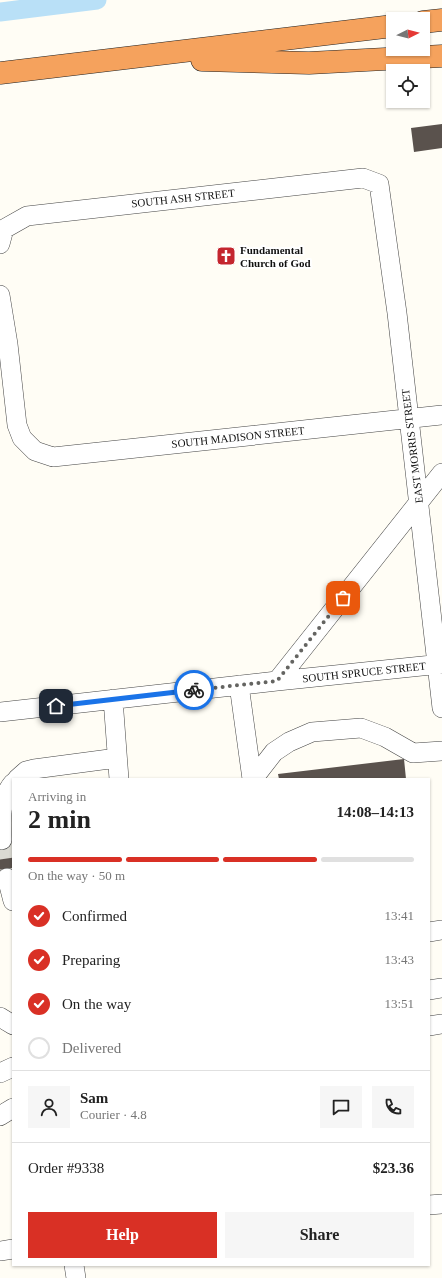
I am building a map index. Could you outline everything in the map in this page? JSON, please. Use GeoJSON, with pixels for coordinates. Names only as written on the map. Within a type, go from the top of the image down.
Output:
{"type":"FeatureCollection","features":[{"type":"Feature","properties":{"kind":"highway"},"geometry":{"type":"LineString","coordinates":[[430,21],[442,20]]}},
{"type":"Feature","properties":{"kind":"highway"},"geometry":{"type":"LineString","coordinates":[[0,73],[386,27]]}},
{"type":"Feature","properties":{"kind":"highway"},"geometry":{"type":"LineString","coordinates":[[131,58],[309,63],[442,56]]}},
{"type":"Feature","properties":{"kind":"street","name":"SOUTH ASH STREET"},"geometry":{"type":"LineString","coordinates":[[0,244],[4,229],[27,216],[363,178],[379,184]]}},
{"type":"Feature","properties":{"kind":"street","name":"EAST MORRIS STREET"},"geometry":{"type":"LineString","coordinates":[[379,184],[397,313],[418,503],[440,664],[442,708]]}},
{"type":"Feature","properties":{"kind":"street","name":"SOUTH MADISON STREET"},"geometry":{"type":"LineString","coordinates":[[0,295],[8,344],[17,425],[22,438],[35,451],[53,457],[442,415]]}},
{"type":"Feature","properties":{"kind":"street"},"geometry":{"type":"LineString","coordinates":[[277,681],[442,474]]}},
{"type":"Feature","properties":{"kind":"street","name":"SOUTH SPRUCE STREET"},"geometry":{"type":"LineString","coordinates":[[0,712],[440,664]]}},
{"type":"Feature","properties":{"kind":"street"},"geometry":{"type":"LineString","coordinates":[[239,685],[252,778]]}},
{"type":"Feature","properties":{"kind":"street"},"geometry":{"type":"LineString","coordinates":[[113,699],[119,778]]}},
{"type":"Feature","properties":{"kind":"street"},"geometry":{"type":"LineString","coordinates":[[253,778],[274,752],[289,742],[312,732],[361,728],[384,737],[413,753],[442,750]]}},
{"type":"Feature","properties":{"kind":"street"},"geometry":{"type":"LineString","coordinates":[[18,778],[26,772],[34,769],[117,758]]}},
{"type":"Feature","properties":{"kind":"street"},"geometry":{"type":"LineString","coordinates":[[2,840],[1,816],[4,796],[12,784]]}},
{"type":"Feature","properties":{"kind":"street"},"geometry":{"type":"LineString","coordinates":[[7,878],[12,897]]}},
{"type":"Feature","properties":{"kind":"street"},"geometry":{"type":"LineString","coordinates":[[430,932],[442,930]]}},
{"type":"Feature","properties":{"kind":"street"},"geometry":{"type":"LineString","coordinates":[[430,990],[442,988]]}},
{"type":"Feature","properties":{"kind":"street"},"geometry":{"type":"LineString","coordinates":[[0,1017],[12,1024]]}},
{"type":"Feature","properties":{"kind":"street"},"geometry":{"type":"LineString","coordinates":[[430,1026],[442,1024]]}},
{"type":"Feature","properties":{"kind":"street"},"geometry":{"type":"LineString","coordinates":[[0,1074],[12,1068]]}},
{"type":"Feature","properties":{"kind":"street"},"geometry":{"type":"LineString","coordinates":[[0,1116],[12,1109]]}},
{"type":"Feature","properties":{"kind":"street"},"geometry":{"type":"LineString","coordinates":[[430,1205],[442,1204]]}},
{"type":"Feature","properties":{"kind":"street"},"geometry":{"type":"LineString","coordinates":[[0,1251],[12,1249]]}},
{"type":"Feature","properties":{"kind":"street"},"geometry":{"type":"LineString","coordinates":[[74,1266],[76,1278]]}},
{"type":"Feature","properties":{"kind":"building"},"geometry":{"type":"Polygon","coordinates":[[[442,124],[442,148],[414,152],[411,128],[442,124]]]}},
{"type":"Feature","properties":{"kind":"building"},"geometry":{"type":"Polygon","coordinates":[[[404,759],[406,778],[279,778],[278,774],[404,759]]]}},
{"type":"Feature","properties":{"kind":"building"},"geometry":{"type":"Polygon","coordinates":[[[12,839],[12,878],[0,879],[0,841],[12,839]]]}},
{"type":"Feature","properties":{"kind":"waterway"},"geometry":{"type":"LineString","coordinates":[[0,12],[97,0]]}},
{"type":"Feature","properties":{"kind":"tunnel"},"geometry":{"type":"LineString","coordinates":[[2,840],[7,878]]}},
{"type":"Feature","properties":{"kind":"way so far"},"geometry":{"type":"LineString","coordinates":[[194,690],[277,681],[343,598]]}},
{"type":"Feature","properties":{"kind":"place","name":"Fundamental Church of God"},"geometry":{"type":"Point","coordinates":[226,256]}},
{"type":"Feature","properties":{"kind":"route"},"geometry":{"type":"LineString","coordinates":[[56,706],[194,690]]}}]}
